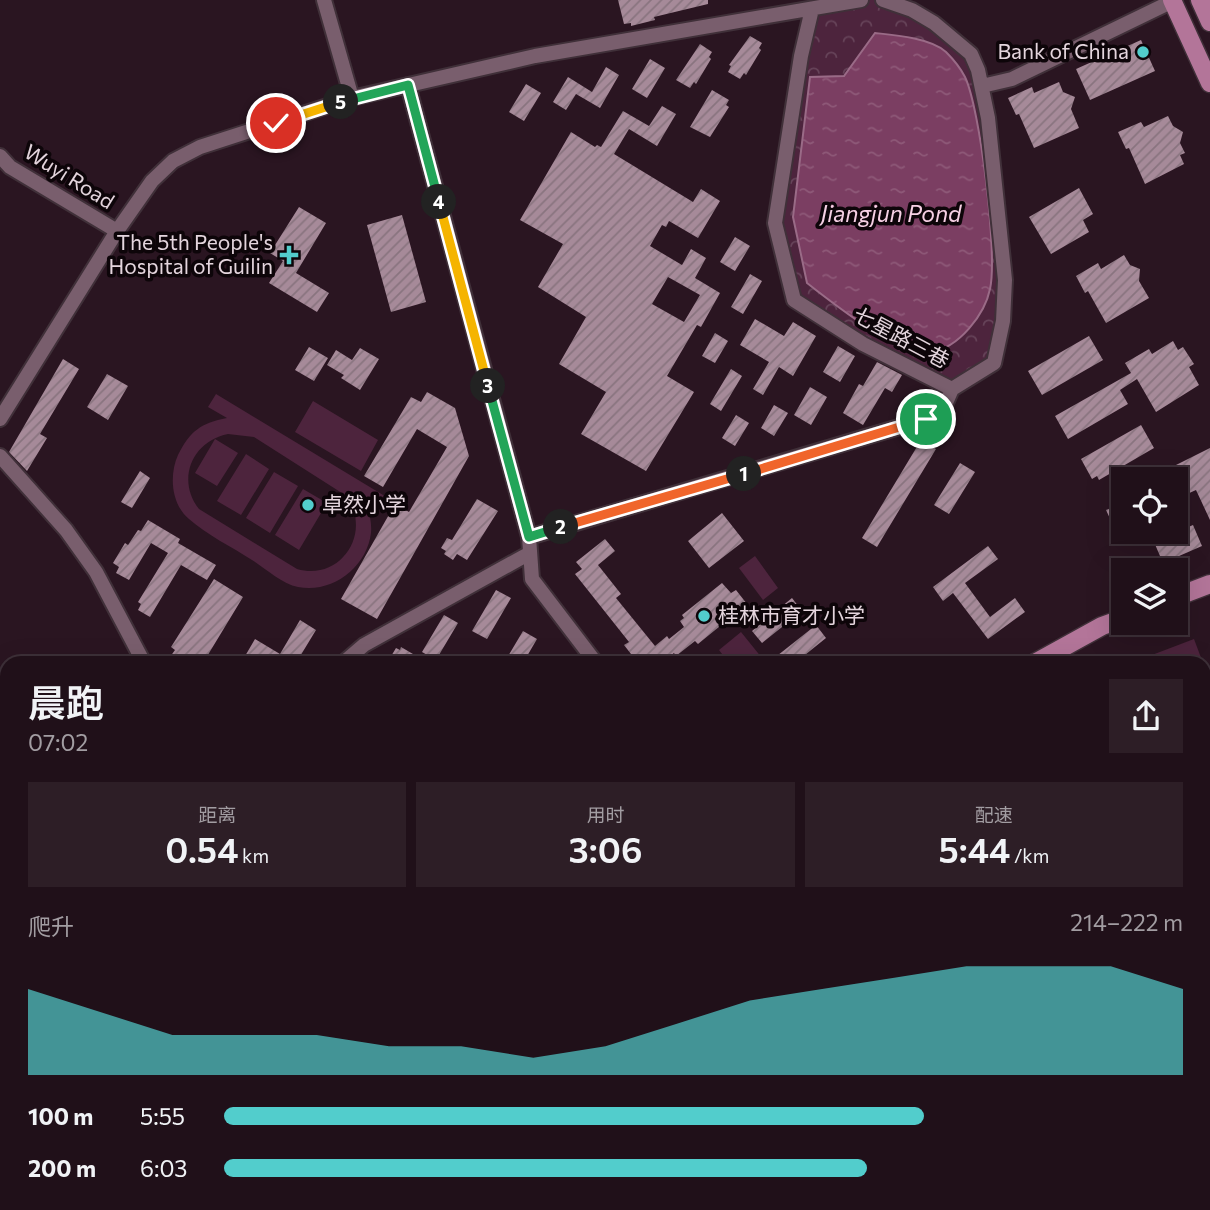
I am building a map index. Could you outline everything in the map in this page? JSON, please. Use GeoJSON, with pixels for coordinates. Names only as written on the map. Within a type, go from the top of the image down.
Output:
{"type":"FeatureCollection","features":[{"type":"Feature","properties":{"kind":"main road"},"geometry":{"type":"LineString","coordinates":[[1173,0],[1210,83]]}},
{"type":"Feature","properties":{"kind":"main road"},"geometry":{"type":"LineString","coordinates":[[1200,0],[1210,22]]}},
{"type":"Feature","properties":{"kind":"main road"},"geometry":{"type":"LineString","coordinates":[[1188,592],[1210,584]]}},
{"type":"Feature","properties":{"kind":"main road"},"geometry":{"type":"LineString","coordinates":[[1048,656],[1111,623]]}},
{"type":"Feature","properties":{"kind":"street"},"geometry":{"type":"LineString","coordinates":[[324,0],[352,99]]}},
{"type":"Feature","properties":{"kind":"street"},"geometry":{"type":"LineString","coordinates":[[0,419],[117,231],[152,181],[173,161],[200,147],[352,99],[535,56],[861,0]]}},
{"type":"Feature","properties":{"kind":"street","name":"七星路三巷"},"geometry":{"type":"LineString","coordinates":[[812,9],[801,56],[775,223],[794,300],[863,344],[952,389],[993,363],[1003,321],[1004,280],[982,86],[971,54],[955,39],[912,10],[883,0]]}},
{"type":"Feature","properties":{"kind":"street"},"geometry":{"type":"LineString","coordinates":[[982,86],[1012,79],[1173,0]]}},
{"type":"Feature","properties":{"kind":"street"},"geometry":{"type":"LineString","coordinates":[[408,85],[529,537],[532,579],[591,656]]}},
{"type":"Feature","properties":{"kind":"street","name":"Wuyi Road"},"geometry":{"type":"LineString","coordinates":[[0,156],[10,167],[117,231]]}},
{"type":"Feature","properties":{"kind":"street"},"geometry":{"type":"LineString","coordinates":[[529,537],[926,419],[942,412],[952,389]]}},
{"type":"Feature","properties":{"kind":"street"},"geometry":{"type":"LineString","coordinates":[[0,456],[66,530],[96,572],[140,656]]}},
{"type":"Feature","properties":{"kind":"street"},"geometry":{"type":"LineString","coordinates":[[351,656],[364,645],[530,554]]}},
{"type":"Feature","properties":{"kind":"green space","name":"Jiangjun Pond"},"geometry":{"type":"Polygon","coordinates":[[[861,0],[889,0],[934,23],[978,70],[1005,280],[994,363],[952,389],[794,300],[775,223],[812,9],[861,0]]]}},
{"type":"Feature","properties":{"kind":"green space"},"geometry":{"type":"Polygon","coordinates":[[[216,394],[388,498],[380,511],[366,502],[371,525],[368,545],[363,557],[346,575],[323,586],[311,588],[292,585],[204,530],[183,513],[173,489],[173,471],[178,455],[197,429],[227,418],[208,407],[216,394]],[[228,434],[215,438],[197,453],[191,463],[189,486],[199,509],[297,569],[313,571],[327,568],[339,561],[354,538],[356,524],[353,509],[345,495],[254,437],[228,434]]]}},
{"type":"Feature","properties":{"kind":"green space"},"geometry":{"type":"Polygon","coordinates":[[[313,401],[378,440],[361,471],[295,432],[313,401]]]}},
{"type":"Feature","properties":{"kind":"green space"},"geometry":{"type":"Polygon","coordinates":[[[215,439],[238,453],[217,486],[195,473],[215,439]]]}},
{"type":"Feature","properties":{"kind":"green space"},"geometry":{"type":"Polygon","coordinates":[[[246,454],[269,469],[241,515],[217,501],[246,454]]]}},
{"type":"Feature","properties":{"kind":"green space"},"geometry":{"type":"Polygon","coordinates":[[[274,472],[298,486],[270,533],[246,518],[274,472]]]}},
{"type":"Feature","properties":{"kind":"green space"},"geometry":{"type":"Polygon","coordinates":[[[303,489],[327,503],[299,550],[275,535],[303,489]]]}},
{"type":"Feature","properties":{"kind":"green space"},"geometry":{"type":"Polygon","coordinates":[[[755,556],[778,588],[763,600],[739,568],[755,556]]]}},
{"type":"Feature","properties":{"kind":"green space"},"geometry":{"type":"Polygon","coordinates":[[[741,632],[760,656],[724,656],[719,650],[741,632]]]}},
{"type":"Feature","properties":{"kind":"green space"},"geometry":{"type":"Polygon","coordinates":[[[1194,639],[1200,656],[1149,656],[1194,639]]]}},
{"type":"Feature","properties":{"kind":"water","name":"Jiangjun Pond"},"geometry":{"type":"Polygon","coordinates":[[[875,33],[922,40],[946,52],[965,77],[982,149],[992,246],[990,289],[977,319],[961,337],[931,352],[901,346],[884,337],[807,283],[793,217],[810,77],[844,76],[875,33]]]}},
{"type":"Feature","properties":{"kind":"building"},"geometry":{"type":"Polygon","coordinates":[[[618,0],[708,0],[708,4],[654,17],[655,20],[631,26],[631,23],[624,24],[618,0]]]}},
{"type":"Feature","properties":{"kind":"building"},"geometry":{"type":"Polygon","coordinates":[[[750,36],[762,43],[759,48],[761,50],[746,75],[744,73],[740,79],[728,72],[731,66],[729,65],[750,36]]]}},
{"type":"Feature","properties":{"kind":"building"},"geometry":{"type":"Polygon","coordinates":[[[1141,40],[1155,71],[1090,100],[1076,69],[1141,40]]]}},
{"type":"Feature","properties":{"kind":"building"},"geometry":{"type":"Polygon","coordinates":[[[700,44],[712,52],[709,57],[711,59],[696,84],[694,82],[690,88],[676,80],[700,44]]]}},
{"type":"Feature","properties":{"kind":"building"},"geometry":{"type":"Polygon","coordinates":[[[650,59],[665,68],[647,98],[632,89],[650,59]]]}},
{"type":"Feature","properties":{"kind":"building"},"geometry":{"type":"Polygon","coordinates":[[[606,67],[619,75],[600,108],[576,94],[566,110],[553,102],[568,77],[592,92],[606,67]]]}},
{"type":"Feature","properties":{"kind":"building"},"geometry":{"type":"Polygon","coordinates":[[[1059,82],[1063,92],[1075,97],[1071,109],[1079,128],[1034,148],[1019,114],[1016,115],[1008,98],[1032,87],[1034,93],[1059,82]]]}},
{"type":"Feature","properties":{"kind":"building"},"geometry":{"type":"Polygon","coordinates":[[[526,84],[541,93],[524,121],[509,112],[526,84]]]}},
{"type":"Feature","properties":{"kind":"building"},"geometry":{"type":"Polygon","coordinates":[[[712,90],[729,100],[726,105],[729,107],[710,137],[690,127],[712,90]]]}},
{"type":"Feature","properties":{"kind":"building"},"geometry":{"type":"Polygon","coordinates":[[[662,106],[676,114],[657,146],[629,129],[614,154],[693,202],[701,189],[720,201],[698,238],[669,221],[666,227],[662,225],[650,246],[682,265],[691,249],[706,258],[695,278],[720,293],[701,327],[697,325],[667,376],[694,392],[646,471],[581,434],[606,392],[559,364],[586,317],[538,287],[563,244],[520,220],[571,132],[595,147],[601,147],[623,111],[649,126],[662,106]],[[668,277],[652,304],[684,322],[700,295],[668,277]]]}},
{"type":"Feature","properties":{"kind":"building"},"geometry":{"type":"Polygon","coordinates":[[[1168,116],[1173,126],[1183,132],[1180,143],[1185,153],[1180,155],[1184,164],[1145,184],[1129,148],[1126,149],[1118,132],[1141,122],[1144,127],[1168,116]]]}},
{"type":"Feature","properties":{"kind":"building"},"geometry":{"type":"Polygon","coordinates":[[[1079,188],[1093,214],[1083,220],[1089,232],[1051,254],[1029,217],[1079,188]]]}},
{"type":"Feature","properties":{"kind":"building"},"geometry":{"type":"Polygon","coordinates":[[[299,207],[326,223],[296,273],[329,293],[317,312],[269,283],[283,261],[270,253],[299,207]]]}},
{"type":"Feature","properties":{"kind":"building"},"geometry":{"type":"Polygon","coordinates":[[[402,215],[426,302],[391,312],[367,225],[402,215]]]}},
{"type":"Feature","properties":{"kind":"building"},"geometry":{"type":"Polygon","coordinates":[[[735,237],[750,246],[735,271],[720,262],[735,237]]]}},
{"type":"Feature","properties":{"kind":"building"},"geometry":{"type":"Polygon","coordinates":[[[1124,255],[1130,265],[1140,269],[1139,281],[1149,298],[1106,323],[1076,276],[1098,263],[1101,269],[1124,255]]]}},
{"type":"Feature","properties":{"kind":"building"},"geometry":{"type":"Polygon","coordinates":[[[750,274],[762,281],[743,314],[731,307],[750,274]]]}},
{"type":"Feature","properties":{"kind":"building"},"geometry":{"type":"Polygon","coordinates":[[[755,319],[784,336],[793,322],[816,336],[793,376],[779,367],[763,395],[753,389],[769,362],[740,345],[755,319]]]}},
{"type":"Feature","properties":{"kind":"building"},"geometry":{"type":"Polygon","coordinates":[[[715,333],[728,341],[715,363],[702,356],[715,333]]]}},
{"type":"Feature","properties":{"kind":"building"},"geometry":{"type":"Polygon","coordinates":[[[1089,336],[1103,360],[1042,395],[1028,371],[1089,336]]]}},
{"type":"Feature","properties":{"kind":"building"},"geometry":{"type":"Polygon","coordinates":[[[1173,341],[1178,350],[1183,347],[1194,364],[1189,367],[1199,385],[1156,412],[1137,379],[1120,390],[1128,404],[1068,439],[1055,416],[1131,373],[1125,363],[1149,349],[1152,354],[1173,341]]]}},
{"type":"Feature","properties":{"kind":"building"},"geometry":{"type":"Polygon","coordinates":[[[838,346],[855,356],[840,382],[823,372],[838,346]]]}},
{"type":"Feature","properties":{"kind":"building"},"geometry":{"type":"Polygon","coordinates":[[[309,347],[328,358],[314,381],[295,370],[309,347]]]}},
{"type":"Feature","properties":{"kind":"building"},"geometry":{"type":"Polygon","coordinates":[[[360,348],[379,359],[360,390],[341,378],[344,375],[327,365],[336,350],[352,360],[360,348]]]}},
{"type":"Feature","properties":{"kind":"building"},"geometry":{"type":"Polygon","coordinates":[[[63,359],[79,369],[40,434],[47,438],[27,471],[9,452],[63,359]]]}},
{"type":"Feature","properties":{"kind":"building"},"geometry":{"type":"Polygon","coordinates":[[[877,362],[902,375],[892,392],[885,388],[863,425],[843,413],[859,384],[863,386],[877,362]]]}},
{"type":"Feature","properties":{"kind":"building"},"geometry":{"type":"Polygon","coordinates":[[[731,369],[742,376],[721,411],[710,404],[731,369]]]}},
{"type":"Feature","properties":{"kind":"building"},"geometry":{"type":"Polygon","coordinates":[[[107,374],[128,386],[108,420],[87,407],[107,374]]]}},
{"type":"Feature","properties":{"kind":"building"},"geometry":{"type":"Polygon","coordinates":[[[810,387],[827,397],[811,425],[794,415],[810,387]]]}},
{"type":"Feature","properties":{"kind":"building"},"geometry":{"type":"Polygon","coordinates":[[[427,392],[455,408],[469,456],[377,619],[341,599],[395,504],[409,512],[447,447],[417,429],[383,487],[364,476],[411,397],[421,402],[427,392]]]}},
{"type":"Feature","properties":{"kind":"building"},"geometry":{"type":"Polygon","coordinates":[[[774,405],[788,413],[774,436],[761,428],[774,405]]]}},
{"type":"Feature","properties":{"kind":"building"},"geometry":{"type":"Polygon","coordinates":[[[736,415],[749,423],[735,446],[722,438],[736,415]]]}},
{"type":"Feature","properties":{"kind":"building"},"geometry":{"type":"Polygon","coordinates":[[[1141,425],[1154,448],[1121,467],[1111,467],[1111,473],[1099,480],[1097,476],[1092,479],[1081,459],[1141,425]]]}},
{"type":"Feature","properties":{"kind":"building"},"geometry":{"type":"Polygon","coordinates":[[[921,440],[936,449],[877,547],[862,538],[921,440]]]}},
{"type":"Feature","properties":{"kind":"building"},"geometry":{"type":"Polygon","coordinates":[[[1210,448],[1210,520],[1196,490],[1188,494],[1188,467],[1176,465],[1210,448]]]}},
{"type":"Feature","properties":{"kind":"building"},"geometry":{"type":"Polygon","coordinates":[[[960,463],[975,472],[949,514],[934,505],[960,463]]]}},
{"type":"Feature","properties":{"kind":"building"},"geometry":{"type":"Polygon","coordinates":[[[140,471],[150,478],[132,508],[121,502],[140,471]]]}},
{"type":"Feature","properties":{"kind":"building"},"geometry":{"type":"Polygon","coordinates":[[[477,499],[498,511],[467,560],[457,554],[453,560],[444,554],[446,551],[441,548],[447,538],[452,540],[477,499]]]}},
{"type":"Feature","properties":{"kind":"building"},"geometry":{"type":"Polygon","coordinates":[[[1111,508],[1111,521],[1106,510],[1111,508]]]}},
{"type":"Feature","properties":{"kind":"building"},"geometry":{"type":"Polygon","coordinates":[[[722,513],[744,541],[709,568],[688,541],[722,513]]]}},
{"type":"Feature","properties":{"kind":"building"},"geometry":{"type":"Polygon","coordinates":[[[148,520],[180,539],[178,543],[216,565],[207,580],[181,565],[150,617],[138,610],[141,604],[138,602],[168,553],[151,543],[129,580],[116,573],[119,567],[113,563],[125,543],[128,545],[148,520]]]}},
{"type":"Feature","properties":{"kind":"building"},"geometry":{"type":"Polygon","coordinates":[[[1193,525],[1202,546],[1174,558],[1161,558],[1155,544],[1188,544],[1188,527],[1193,525]]]}},
{"type":"Feature","properties":{"kind":"building"},"geometry":{"type":"Polygon","coordinates":[[[605,539],[615,551],[598,565],[621,594],[616,598],[655,646],[684,627],[680,621],[684,618],[682,615],[722,583],[731,593],[736,590],[747,604],[698,644],[695,641],[676,656],[674,653],[670,656],[633,656],[624,645],[629,642],[575,574],[582,569],[576,562],[605,539]]]}},
{"type":"Feature","properties":{"kind":"building"},"geometry":{"type":"Polygon","coordinates":[[[988,546],[998,559],[965,583],[990,617],[1015,598],[1025,612],[988,639],[953,593],[943,601],[933,587],[988,546]]]}},
{"type":"Feature","properties":{"kind":"building"},"geometry":{"type":"Polygon","coordinates":[[[214,579],[243,597],[207,656],[171,656],[175,650],[171,647],[214,579]]]}},
{"type":"Feature","properties":{"kind":"building"},"geometry":{"type":"Polygon","coordinates":[[[496,590],[511,598],[487,639],[472,631],[496,590]]]}},
{"type":"Feature","properties":{"kind":"building"},"geometry":{"type":"Polygon","coordinates":[[[792,598],[802,611],[762,643],[752,631],[792,598]]]}},
{"type":"Feature","properties":{"kind":"building"},"geometry":{"type":"Polygon","coordinates":[[[444,615],[458,623],[438,656],[429,656],[422,652],[444,615]]]}},
{"type":"Feature","properties":{"kind":"building"},"geometry":{"type":"Polygon","coordinates":[[[300,620],[316,630],[300,656],[245,656],[255,639],[280,654],[300,620]]]}},
{"type":"Feature","properties":{"kind":"building"},"geometry":{"type":"Polygon","coordinates":[[[816,625],[826,638],[804,656],[777,656],[816,625]]]}},
{"type":"Feature","properties":{"kind":"building"},"geometry":{"type":"Polygon","coordinates":[[[523,631],[537,639],[527,656],[508,656],[523,631]]]}},
{"type":"Feature","properties":{"kind":"building"},"geometry":{"type":"Polygon","coordinates":[[[401,647],[413,654],[391,656],[396,648],[400,650],[401,647]]]}},
{"type":"Feature","properties":{"kind":"place","name":"Bank of China"},"geometry":{"type":"Point","coordinates":[1143,52]}},
{"type":"Feature","properties":{"kind":"place","name":"The 5th People's Hospital of Guilin"},"geometry":{"type":"Point","coordinates":[289,255]}},
{"type":"Feature","properties":{"kind":"place","name":"卓然小学"},"geometry":{"type":"Point","coordinates":[308,505]}},
{"type":"Feature","properties":{"kind":"place","name":"桂林市育才小学"},"geometry":{"type":"Point","coordinates":[704,616]}},
{"type":"Feature","properties":{"kind":"route"},"geometry":{"type":"LineString","coordinates":[[276,123],[408,85],[529,537],[926,419]]}}]}
